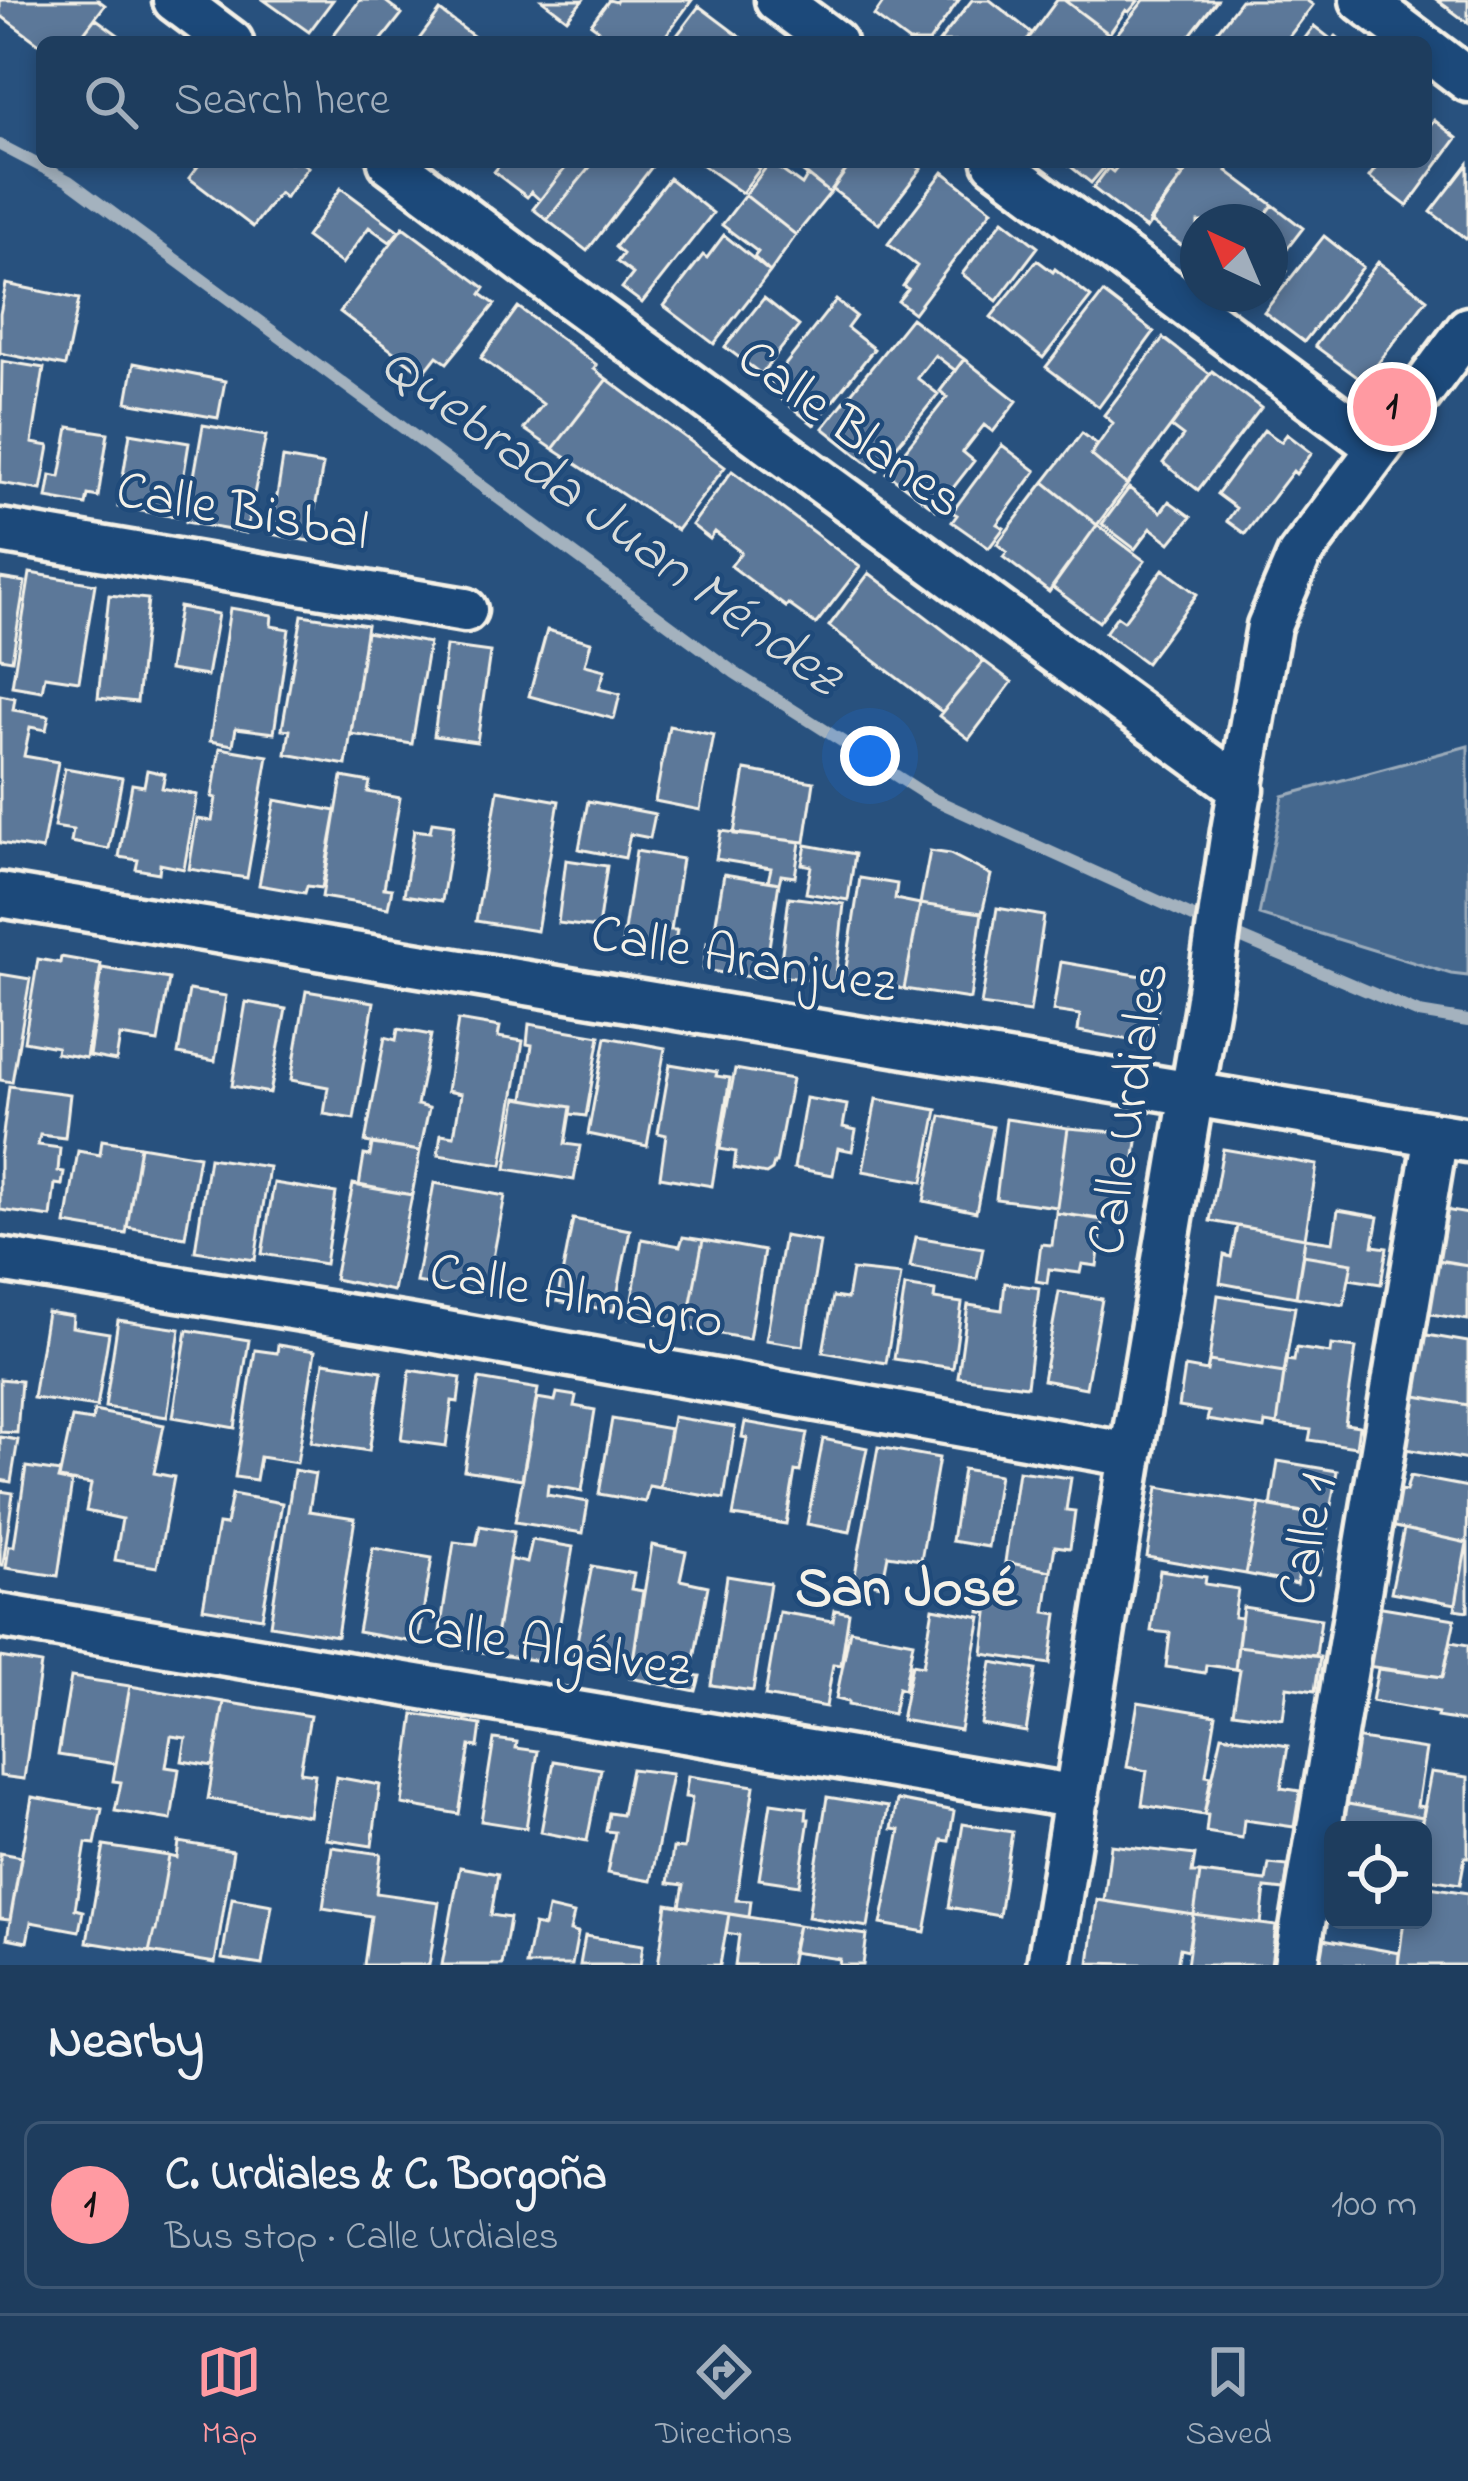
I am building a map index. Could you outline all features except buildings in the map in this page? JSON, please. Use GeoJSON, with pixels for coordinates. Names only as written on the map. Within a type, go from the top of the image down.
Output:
{"type":"FeatureCollection","features":[{"type":"Feature","properties":{"kind":"street"},"geometry":{"type":"LineString","coordinates":[[175,0],[223,36]]}},
{"type":"Feature","properties":{"kind":"street"},"geometry":{"type":"LineString","coordinates":[[777,0],[826,36]]}},
{"type":"Feature","properties":{"kind":"street"},"geometry":{"type":"LineString","coordinates":[[1362,0],[1410,36]]}},
{"type":"Feature","properties":{"kind":"street"},"geometry":{"type":"LineString","coordinates":[[1432,53],[1468,80]]}},
{"type":"Feature","properties":{"kind":"street","name":"Calle Blanes"},"geometry":{"type":"LineString","coordinates":[[398,168],[1242,789]]}},
{"type":"Feature","properties":{"kind":"street"},"geometry":{"type":"LineString","coordinates":[[1003,168],[1379,448]]}},
{"type":"Feature","properties":{"kind":"street","name":"Calle Urdiales"},"geometry":{"type":"LineString","coordinates":[[1049,1965],[1270,626],[1299,556],[1468,328]]}},
{"type":"Feature","properties":{"kind":"street","name":"Calle Bisbal"},"geometry":{"type":"LineString","coordinates":[[0,531],[465,610]]}},
{"type":"Feature","properties":{"kind":"street","name":"Calle Aranjuez"},"geometry":{"type":"LineString","coordinates":[[0,895],[1452,1138]]}},
{"type":"Feature","properties":{"kind":"street","name":"Calle 1"},"geometry":{"type":"LineString","coordinates":[[1296,1965],[1452,1138]]}},
{"type":"Feature","properties":{"kind":"street","name":"Calle Almagro"},"geometry":{"type":"LineString","coordinates":[[0,1260],[430,1330],[1131,1455]]}},
{"type":"Feature","properties":{"kind":"street","name":"Calle Algálvez"},"geometry":{"type":"LineString","coordinates":[[0,1616],[1077,1797]]}},
{"type":"Feature","properties":{"kind":"shaded area"},"geometry":{"type":"Polygon","coordinates":[[[1468,746],[1468,976],[1259,915],[1283,796],[1468,746]]]}},
{"type":"Feature","properties":{"kind":"waterway","name":"Quebrada Juan Méndez"},"geometry":{"type":"LineString","coordinates":[[0,145],[36,164]]}},
{"type":"Feature","properties":{"kind":"waterway","name":"Quebrada Juan Méndez"},"geometry":{"type":"LineString","coordinates":[[44,168],[69,181],[735,673],[931,798],[1209,924]]}},
{"type":"Feature","properties":{"kind":"waterway","name":"Quebrada Juan Méndez"},"geometry":{"type":"LineString","coordinates":[[1228,932],[1419,1013],[1468,1021]]}},
{"type":"Feature","properties":{"kind":"place","name":"C. Urdiales & C. Borgoña"},"geometry":{"type":"Point","coordinates":[1392,407]}},
{"type":"Feature","properties":{"kind":"district","name":"San José"},"geometry":{"type":"Point","coordinates":[906,1591]}}]}
